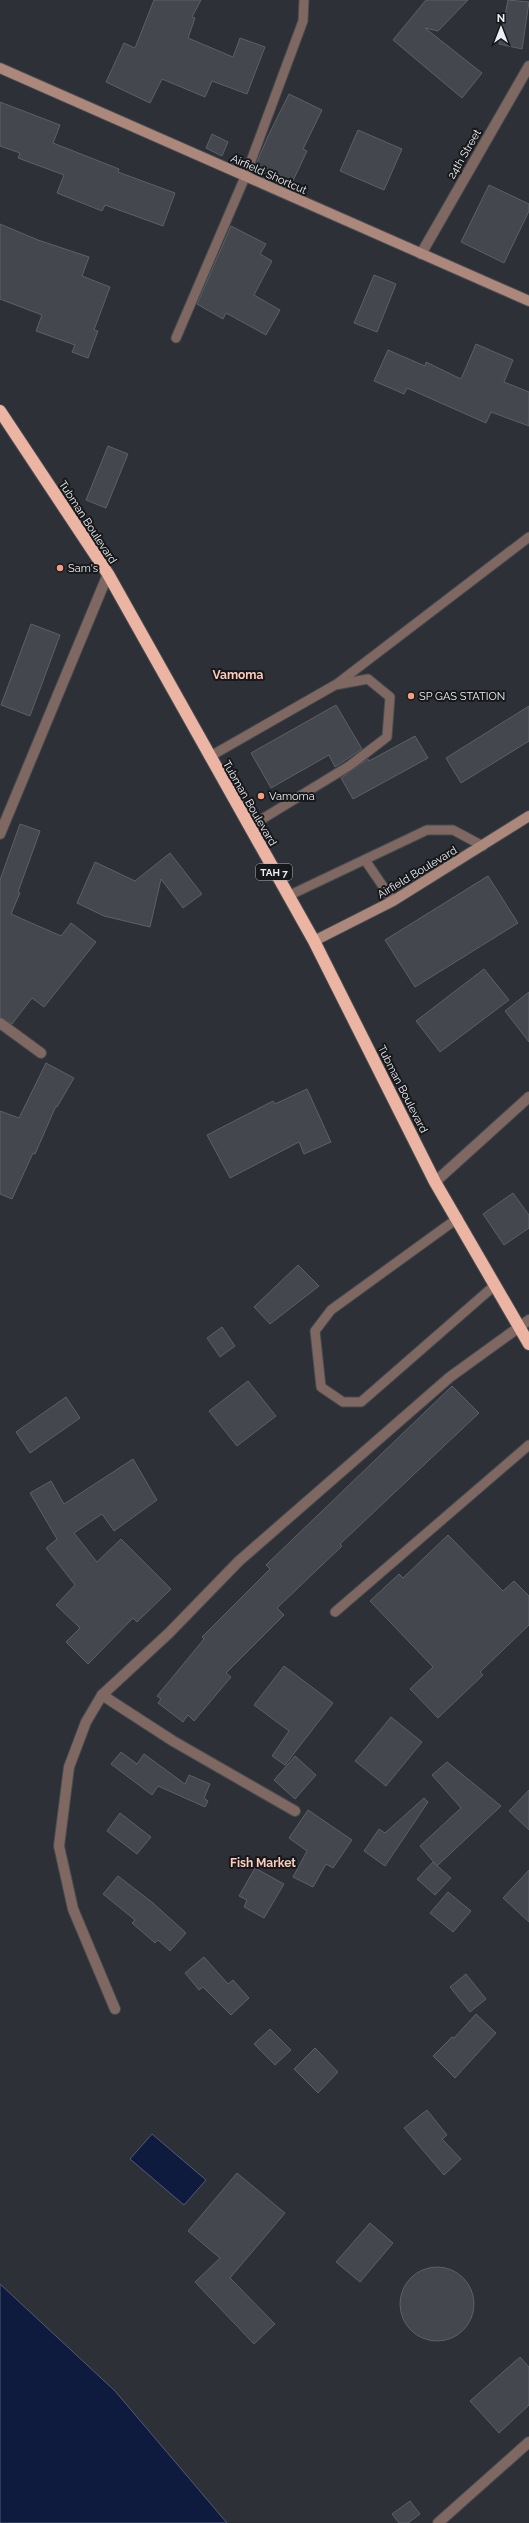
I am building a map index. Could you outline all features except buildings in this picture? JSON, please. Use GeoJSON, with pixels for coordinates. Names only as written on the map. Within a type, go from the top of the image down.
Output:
{"type":"FeatureCollection","features":[{"type":"Feature","properties":{"kind":"highway","name":"Tubman Boulevard"},"geometry":{"type":"LineString","coordinates":[[0,412],[108,574],[209,757],[314,941],[435,1182],[458,1218],[494,1286],[525,1324],[529,1344]]}},
{"type":"Feature","properties":{"kind":"street","name":"24th Street"},"geometry":{"type":"LineString","coordinates":[[421,254],[529,66]]}},
{"type":"Feature","properties":{"kind":"street","name":"Airfield Shortcut"},"geometry":{"type":"LineString","coordinates":[[0,68],[529,301]]}},
{"type":"Feature","properties":{"kind":"street"},"geometry":{"type":"LineString","coordinates":[[0,834],[108,574]]}},
{"type":"Feature","properties":{"kind":"street","name":"Airfield Boulevard"},"geometry":{"type":"LineString","coordinates":[[314,941],[393,901],[529,816]]}},
{"type":"Feature","properties":{"kind":"street"},"geometry":{"type":"LineString","coordinates":[[0,1024],[41,1053]]}},
{"type":"Feature","properties":{"kind":"street"},"geometry":{"type":"LineString","coordinates":[[435,1182],[529,1097]]}},
{"type":"Feature","properties":{"kind":"street"},"geometry":{"type":"LineString","coordinates":[[115,2009],[73,1909],[59,1846],[69,1767],[86,1722],[102,1695],[169,1633],[245,1556],[450,1377],[525,1324]]}},
{"type":"Feature","properties":{"kind":"street"},"geometry":{"type":"LineString","coordinates":[[102,1695],[173,1741],[296,1811]]}},
{"type":"Feature","properties":{"kind":"street"},"geometry":{"type":"LineString","coordinates":[[438,2523],[529,2442]]}},
{"type":"Feature","properties":{"kind":"lane"},"geometry":{"type":"LineString","coordinates":[[176,338],[245,177],[303,21],[304,0]]}},
{"type":"Feature","properties":{"kind":"lane"},"geometry":{"type":"LineString","coordinates":[[209,757],[336,685],[529,538]]}},
{"type":"Feature","properties":{"kind":"lane"},"geometry":{"type":"LineString","coordinates":[[249,827],[349,766],[387,737],[390,697],[368,679],[336,685]]}},
{"type":"Feature","properties":{"kind":"lane"},"geometry":{"type":"LineString","coordinates":[[288,896],[427,830],[453,830],[483,846]]}},
{"type":"Feature","properties":{"kind":"lane"},"geometry":{"type":"LineString","coordinates":[[365,860],[393,901]]}},
{"type":"Feature","properties":{"kind":"lane"},"geometry":{"type":"LineString","coordinates":[[458,1218],[331,1310],[315,1331],[321,1387],[344,1402],[361,1402],[494,1286]]}},
{"type":"Feature","properties":{"kind":"lane"},"geometry":{"type":"LineString","coordinates":[[336,1612],[529,1445]]}},
{"type":"Feature","properties":{"kind":"water"},"geometry":{"type":"Polygon","coordinates":[[[152,2134],[206,2180],[184,2205],[130,2159],[152,2134]]]}},
{"type":"Feature","properties":{"kind":"water"},"geometry":{"type":"Polygon","coordinates":[[[0,2284],[115,2391],[227,2523],[0,2523],[0,2284]]]}},
{"type":"Feature","properties":{"kind":"place","name":"Sam's"},"geometry":{"type":"Point","coordinates":[60,568]}},
{"type":"Feature","properties":{"kind":"place","name":"SP GAS STATION"},"geometry":{"type":"Point","coordinates":[411,696]}},
{"type":"Feature","properties":{"kind":"place","name":"Vamoma"},"geometry":{"type":"Point","coordinates":[261,796]}},
{"type":"Feature","properties":{"kind":"district","name":"Vamoma"},"geometry":{"type":"Point","coordinates":[238,675]}},
{"type":"Feature","properties":{"kind":"district","name":"Fish Market"},"geometry":{"type":"Point","coordinates":[263,1863]}}]}
